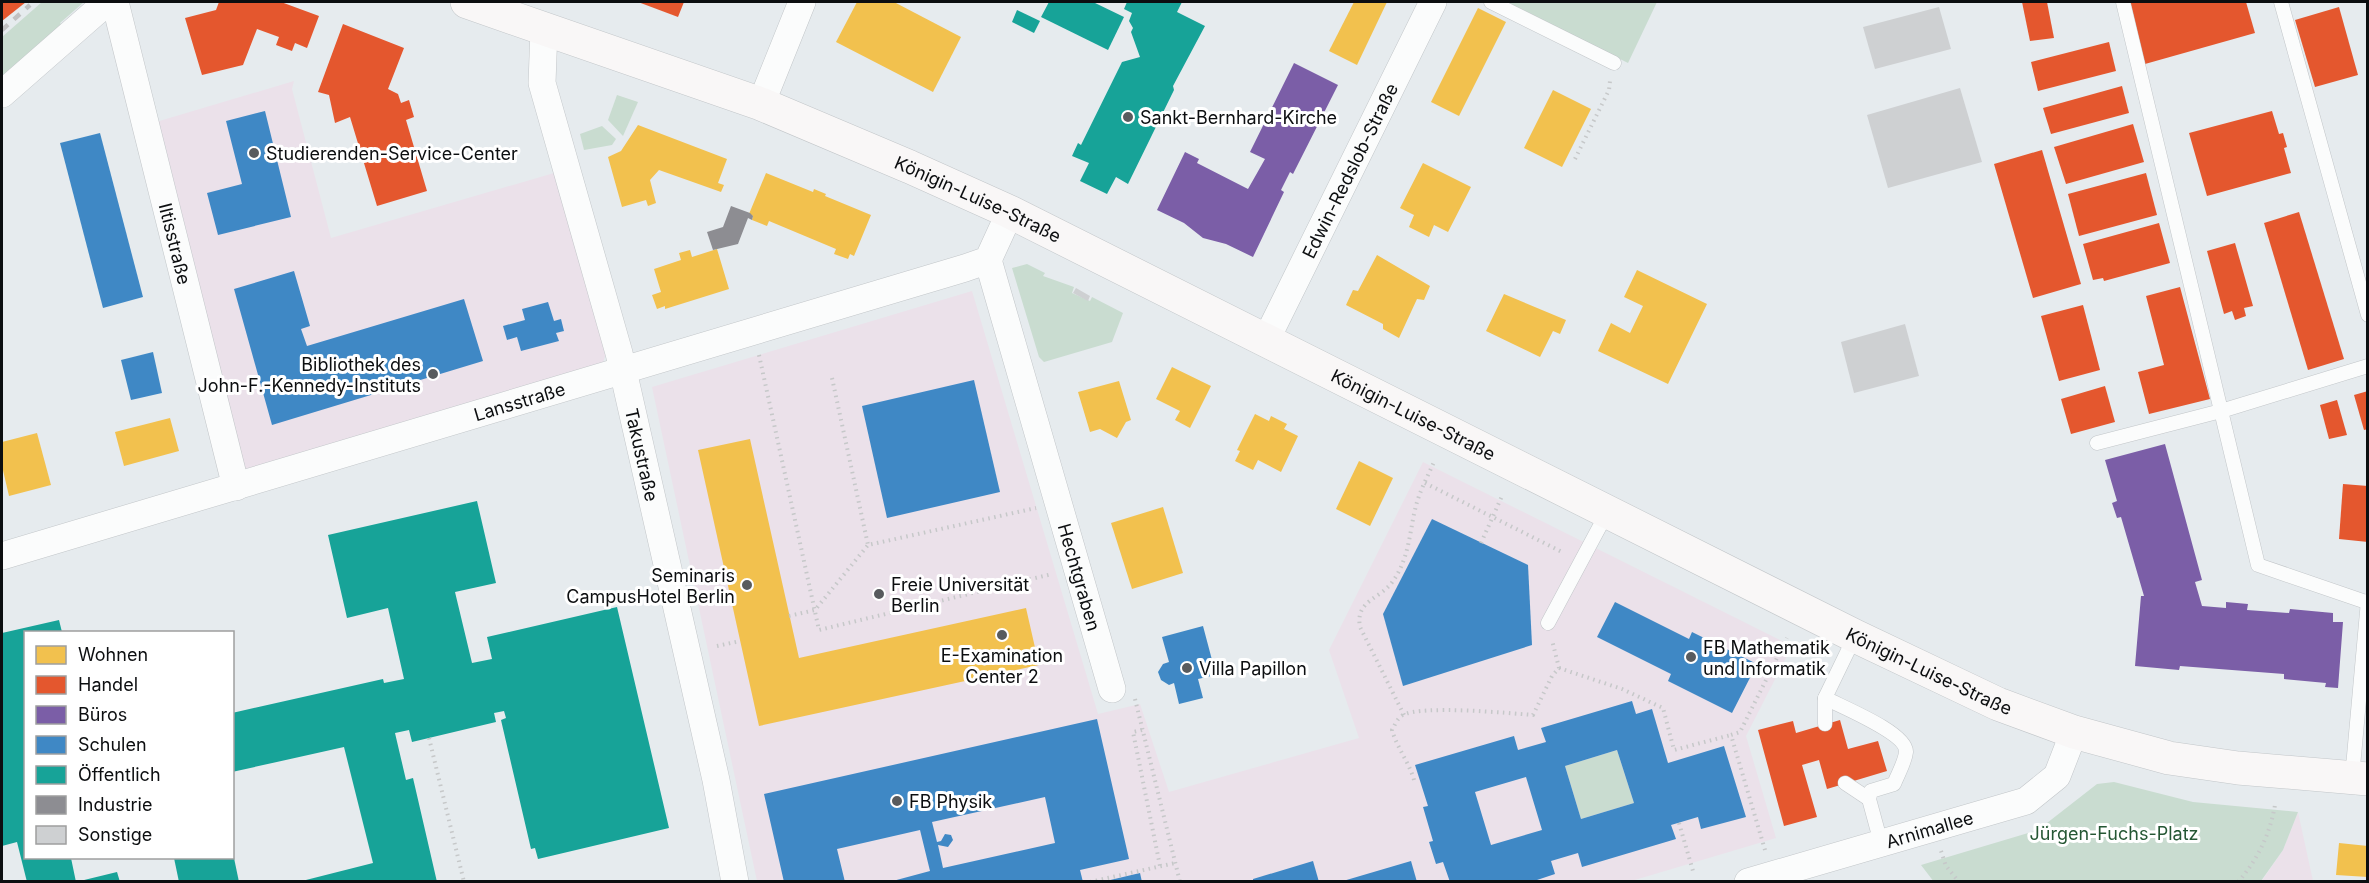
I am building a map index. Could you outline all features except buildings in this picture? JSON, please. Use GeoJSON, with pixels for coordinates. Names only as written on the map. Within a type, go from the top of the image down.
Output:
{"type":"FeatureCollection","features":[{"type":"Feature","properties":{"kind":"main road","name":"Königin-Luise-Straße"},"geometry":{"type":"LineString","coordinates":[[467,2],[761,104],[1010,212],[1855,636],[1998,704],[2074,732],[2138,751],[2186,761],[2360,778]]}},
{"type":"Feature","properties":{"kind":"street"},"geometry":{"type":"LineString","coordinates":[[2,93],[108,2]]}},
{"type":"Feature","properties":{"kind":"street","name":"Iltisstraße"},"geometry":{"type":"LineString","coordinates":[[115,2],[236,487]]}},
{"type":"Feature","properties":{"kind":"street"},"geometry":{"type":"LineString","coordinates":[[761,104],[801,2]]}},
{"type":"Feature","properties":{"kind":"street","name":"Edwin-Redslob-Straße"},"geometry":{"type":"LineString","coordinates":[[1266,340],[1433,2]]}},
{"type":"Feature","properties":{"kind":"street","name":"Takustraße"},"geometry":{"type":"LineString","coordinates":[[544,30],[542,83],[623,372],[716,780],[735,882]]}},
{"type":"Feature","properties":{"kind":"street"},"geometry":{"type":"LineString","coordinates":[[988,260],[1010,212]]}},
{"type":"Feature","properties":{"kind":"street","name":"Lansstraße"},"geometry":{"type":"LineString","coordinates":[[2,556],[623,372],[988,260]]}},
{"type":"Feature","properties":{"kind":"street","name":"Hechtgraben"},"geometry":{"type":"LineString","coordinates":[[988,260],[1112,689]]}},
{"type":"Feature","properties":{"kind":"street","name":"Arnimallee"},"geometry":{"type":"LineString","coordinates":[[1748,882],[2026,801],[2057,776],[2074,732]]}},
{"type":"Feature","properties":{"kind":"lane"},"geometry":{"type":"LineString","coordinates":[[1491,2],[1614,63]]}},
{"type":"Feature","properties":{"kind":"lane"},"geometry":{"type":"LineString","coordinates":[[2123,2],[2258,566],[2367,602],[2360,778]]}},
{"type":"Feature","properties":{"kind":"lane"},"geometry":{"type":"LineString","coordinates":[[2281,2],[2367,315]]}},
{"type":"Feature","properties":{"kind":"lane"},"geometry":{"type":"LineString","coordinates":[[2097,443],[2221,411],[2367,366]]}},
{"type":"Feature","properties":{"kind":"lane"},"geometry":{"type":"LineString","coordinates":[[1548,623],[1608,511]]}},
{"type":"Feature","properties":{"kind":"lane"},"geometry":{"type":"LineString","coordinates":[[1825,724],[1825,698],[1855,636]]}},
{"type":"Feature","properties":{"kind":"lane"},"geometry":{"type":"LineString","coordinates":[[1825,698],[1893,733],[1903,741],[1906,751],[1894,784],[1871,791],[1869,799],[1881,843]]}},
{"type":"Feature","properties":{"kind":"lane"},"geometry":{"type":"LineString","coordinates":[[1845,783],[1869,799]]}},
{"type":"Feature","properties":{"kind":"path"},"geometry":{"type":"LineString","coordinates":[[1575,159],[1609,90],[1614,63]]}},
{"type":"Feature","properties":{"kind":"path"},"geometry":{"type":"LineString","coordinates":[[758,352],[819,630],[1077,568]]}},
{"type":"Feature","properties":{"kind":"path"},"geometry":{"type":"LineString","coordinates":[[832,378],[868,545]]}},
{"type":"Feature","properties":{"kind":"path"},"geometry":{"type":"LineString","coordinates":[[1404,715],[1358,619],[1361,608],[1392,582],[1408,548],[1418,498],[1434,462]]}},
{"type":"Feature","properties":{"kind":"path"},"geometry":{"type":"LineString","coordinates":[[1425,483],[1581,561]]}},
{"type":"Feature","properties":{"kind":"path"},"geometry":{"type":"LineString","coordinates":[[1481,543],[1502,496]]}},
{"type":"Feature","properties":{"kind":"path"},"geometry":{"type":"LineString","coordinates":[[789,616],[815,610],[868,545],[1059,503]]}},
{"type":"Feature","properties":{"kind":"path"},"geometry":{"type":"LineString","coordinates":[[1548,623],[1559,668]]}},
{"type":"Feature","properties":{"kind":"path"},"geometry":{"type":"LineString","coordinates":[[1559,668],[1622,689],[1663,708],[1674,750],[1740,732],[1787,638]]}},
{"type":"Feature","properties":{"kind":"path"},"geometry":{"type":"LineString","coordinates":[[717,646],[740,641]]}},
{"type":"Feature","properties":{"kind":"path"},"geometry":{"type":"LineString","coordinates":[[1414,780],[1410,764],[1392,730],[1404,715],[1466,710],[1533,715],[1552,676],[1559,668]]}},
{"type":"Feature","properties":{"kind":"path"},"geometry":{"type":"LineString","coordinates":[[1112,689],[1135,698],[1180,882]]}},
{"type":"Feature","properties":{"kind":"path"},"geometry":{"type":"LineString","coordinates":[[1142,730],[1133,732],[1160,866]]}},
{"type":"Feature","properties":{"kind":"path"},"geometry":{"type":"LineString","coordinates":[[1731,735],[1765,850]]}},
{"type":"Feature","properties":{"kind":"path"},"geometry":{"type":"LineString","coordinates":[[429,738],[464,882]]}},
{"type":"Feature","properties":{"kind":"path"},"geometry":{"type":"LineString","coordinates":[[2238,882],[2256,857],[2271,829],[2275,805]]}},
{"type":"Feature","properties":{"kind":"path"},"geometry":{"type":"LineString","coordinates":[[1679,823],[1693,871]]}},
{"type":"Feature","properties":{"kind":"path"},"geometry":{"type":"LineString","coordinates":[[1940,849],[1946,866],[1959,882]]}},
{"type":"Feature","properties":{"kind":"path"},"geometry":{"type":"LineString","coordinates":[[1090,882],[1175,863]]}},
{"type":"Feature","properties":{"kind":"shaded area"},"geometry":{"type":"Polygon","coordinates":[[[294,81],[292,89],[331,238],[554,173],[606,353],[602,366],[245,473],[156,122],[294,81]]]}},
{"type":"Feature","properties":{"kind":"shaded area","name":"Freie Universität Berlin"},"geometry":{"type":"Polygon","coordinates":[[[972,291],[1098,714],[1140,704],[1169,792],[1359,738],[1329,650],[1423,462],[1792,646],[1746,736],[1776,838],[1628,882],[757,881],[652,387],[972,291]]]}},
{"type":"Feature","properties":{"kind":"shaded area"},"geometry":{"type":"Polygon","coordinates":[[[2298,812],[2313,881],[2261,882],[2283,850],[2298,812]]]}},
{"type":"Feature","properties":{"kind":"green space"},"geometry":{"type":"Polygon","coordinates":[[[42,2],[84,2],[60,23],[63,26],[2,79],[2,37],[42,2]]]}},
{"type":"Feature","properties":{"kind":"green space"},"geometry":{"type":"Polygon","coordinates":[[[1506,2],[1657,2],[1628,63],[1506,2]]]}},
{"type":"Feature","properties":{"kind":"green space"},"geometry":{"type":"Polygon","coordinates":[[[617,95],[638,102],[623,136],[608,120],[617,95]]]}},
{"type":"Feature","properties":{"kind":"green space"},"geometry":{"type":"Polygon","coordinates":[[[602,126],[616,139],[612,145],[584,150],[580,134],[602,126]]]}},
{"type":"Feature","properties":{"kind":"green space"},"geometry":{"type":"Polygon","coordinates":[[[1027,264],[1045,273],[1043,276],[1074,287],[1072,293],[1090,301],[1092,297],[1123,313],[1112,342],[1044,362],[1039,357],[1012,268],[1027,264]]]}},
{"type":"Feature","properties":{"kind":"green space"},"geometry":{"type":"Polygon","coordinates":[[[1617,750],[1634,803],[1581,819],[1565,766],[1617,750]]]}},
{"type":"Feature","properties":{"kind":"green space","name":"Jürgen-Fuchs-Platz"},"geometry":{"type":"Polygon","coordinates":[[[2114,782],[2193,802],[2298,812],[2283,850],[2261,881],[1934,882],[1921,865],[2038,830],[2097,784],[2114,782]]]}},
{"type":"Feature","properties":{"kind":"railway"},"geometry":{"type":"LineString","coordinates":[[2,30],[30,5]]}},
{"type":"Feature","properties":{"kind":"place","name":"Sankt-Bernhard-Kirche"},"geometry":{"type":"Point","coordinates":[1128,117]}},
{"type":"Feature","properties":{"kind":"place","name":"Studierenden-Service-Center"},"geometry":{"type":"Point","coordinates":[254,153]}},
{"type":"Feature","properties":{"kind":"place","name":"Bibliothek des John-F.-Kennedy-Instituts"},"geometry":{"type":"Point","coordinates":[433,374]}},
{"type":"Feature","properties":{"kind":"place","name":"Seminaris CampusHotel Berlin"},"geometry":{"type":"Point","coordinates":[747,585]}},
{"type":"Feature","properties":{"kind":"place","name":"Freie Universität Berlin"},"geometry":{"type":"Point","coordinates":[879,594]}},
{"type":"Feature","properties":{"kind":"place","name":"E-Examination Center 2"},"geometry":{"type":"Point","coordinates":[1002,635]}},
{"type":"Feature","properties":{"kind":"place","name":"FB Mathematik und Informatik"},"geometry":{"type":"Point","coordinates":[1691,657]}},
{"type":"Feature","properties":{"kind":"place","name":"Villa Papillon"},"geometry":{"type":"Point","coordinates":[1187,668]}},
{"type":"Feature","properties":{"kind":"place","name":"FB Physik"},"geometry":{"type":"Point","coordinates":[897,801]}}]}
